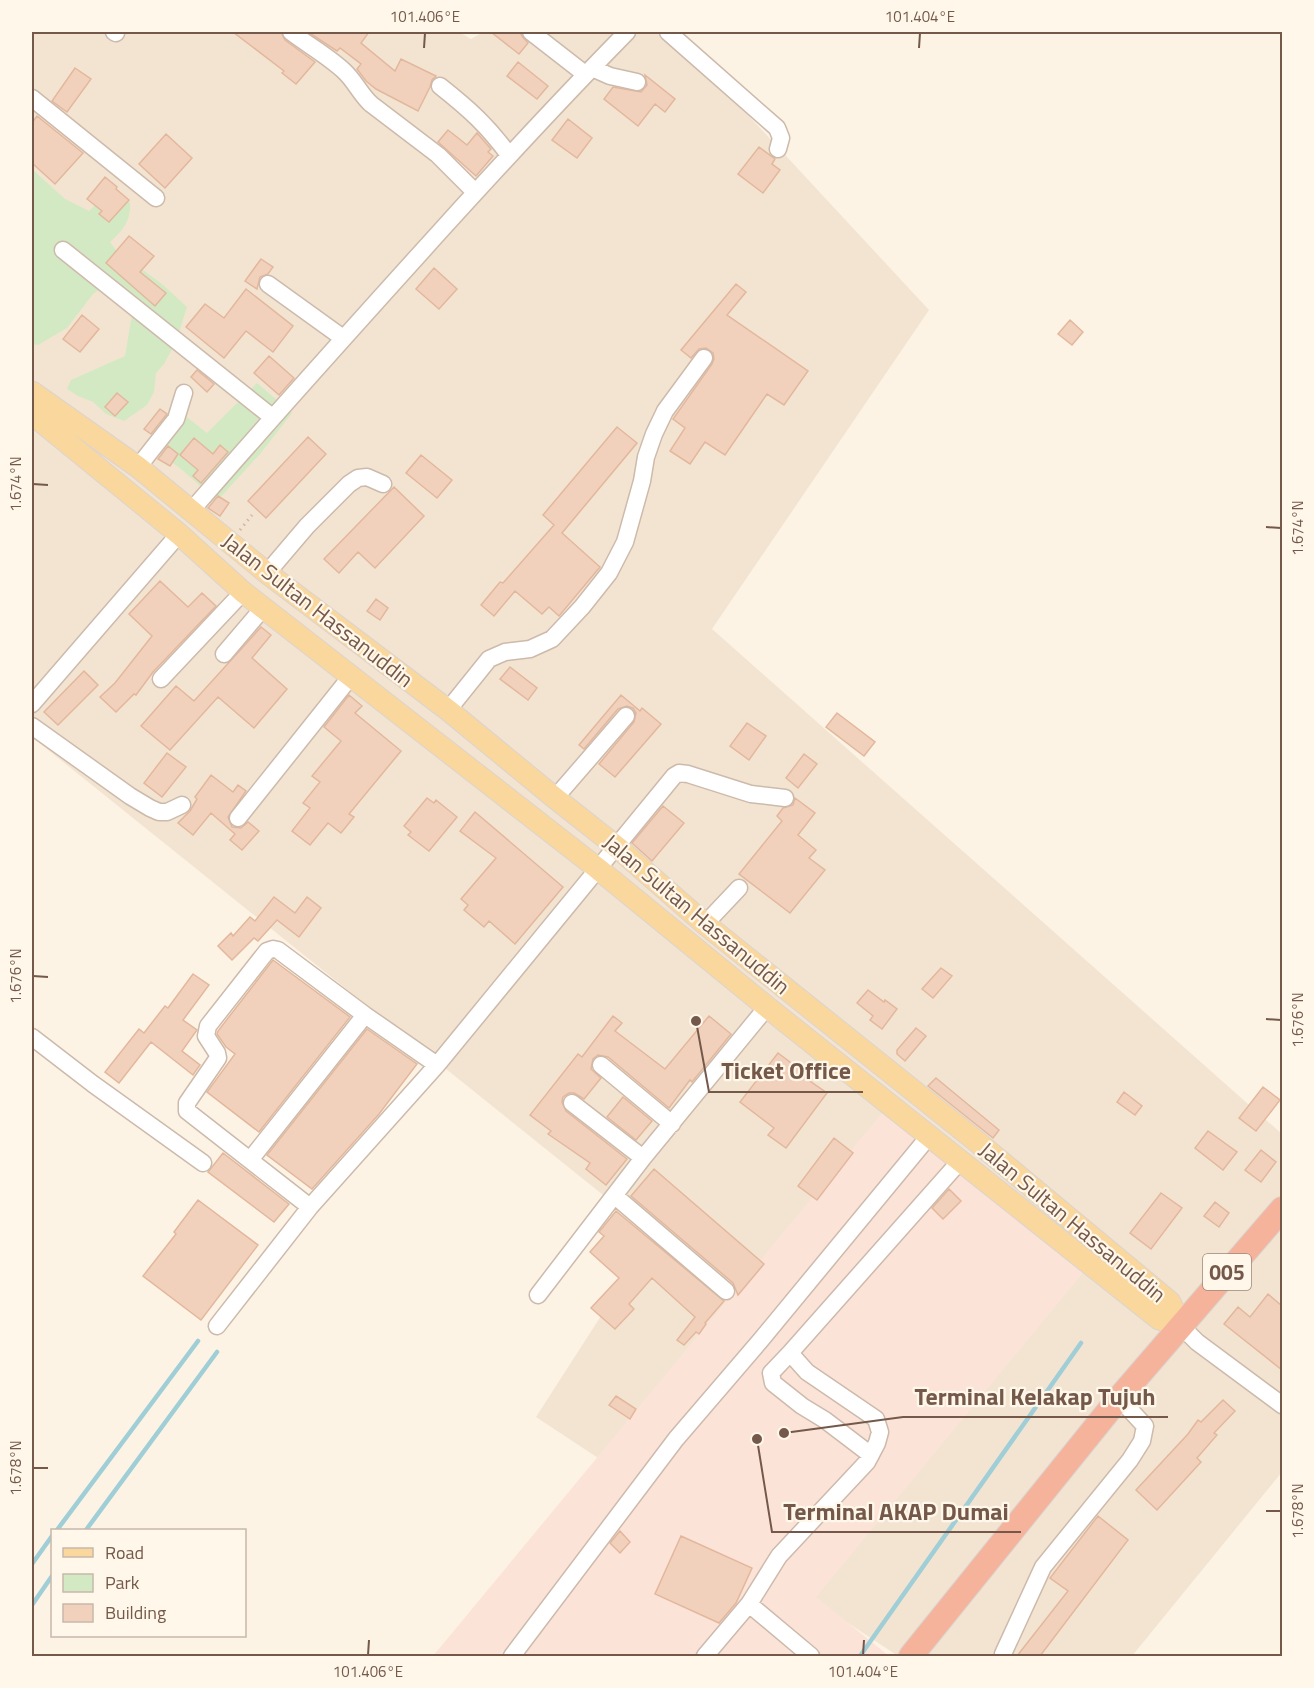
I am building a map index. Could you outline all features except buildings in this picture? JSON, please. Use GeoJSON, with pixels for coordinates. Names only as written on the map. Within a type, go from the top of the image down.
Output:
{"type":"FeatureCollection","features":[{"type":"Feature","properties":{"kind":"highway","name":"005"},"geometry":{"type":"LineString","coordinates":[[1177,1331],[1282,1209]]}},
{"type":"Feature","properties":{"kind":"highway"},"geometry":{"type":"LineString","coordinates":[[911,1656],[1119,1398],[1177,1331]]}},
{"type":"Feature","properties":{"kind":"main road","name":"Jalan Sultan Hassanuddin"},"geometry":{"type":"LineString","coordinates":[[32,392],[138,467],[267,573],[448,710],[617,847],[705,924],[975,1140],[1170,1302],[1177,1331]]}},
{"type":"Feature","properties":{"kind":"main road","name":"Jalan Sultan Hassanuddin"},"geometry":{"type":"LineString","coordinates":[[32,414],[179,534],[243,592],[597,868],[767,1007],[1177,1331]]}},
{"type":"Feature","properties":{"kind":"main road"},"geometry":{"type":"LineString","coordinates":[[102,470],[117,452]]}},
{"type":"Feature","properties":{"kind":"main road"},"geometry":{"type":"LineString","coordinates":[[930,1135],[943,1115]]}},
{"type":"Feature","properties":{"kind":"main road"},"geometry":{"type":"LineString","coordinates":[[961,1160],[975,1140]]}},
{"type":"Feature","properties":{"kind":"street"},"geometry":{"type":"LineString","coordinates":[[291,32],[343,69],[357,85],[365,99],[438,155],[476,192]]}},
{"type":"Feature","properties":{"kind":"street"},"geometry":{"type":"LineString","coordinates":[[531,32],[588,71],[637,82]]}},
{"type":"Feature","properties":{"kind":"street"},"geometry":{"type":"LineString","coordinates":[[191,511],[272,417],[509,155],[627,32]]}},
{"type":"Feature","properties":{"kind":"street"},"geometry":{"type":"LineString","coordinates":[[668,32],[777,128],[781,138],[778,149]]}},
{"type":"Feature","properties":{"kind":"street"},"geometry":{"type":"LineString","coordinates":[[440,86],[469,108],[489,128],[509,155]]}},
{"type":"Feature","properties":{"kind":"street"},"geometry":{"type":"LineString","coordinates":[[32,98],[156,198]]}},
{"type":"Feature","properties":{"kind":"street"},"geometry":{"type":"LineString","coordinates":[[63,250],[272,417]]}},
{"type":"Feature","properties":{"kind":"street"},"geometry":{"type":"LineString","coordinates":[[268,284],[343,338]]}},
{"type":"Feature","properties":{"kind":"street"},"geometry":{"type":"LineString","coordinates":[[448,710],[489,659],[505,652],[530,648],[552,639],[609,573],[625,542],[654,434],[665,411],[705,358]]}},
{"type":"Feature","properties":{"kind":"street"},"geometry":{"type":"LineString","coordinates":[[138,467],[176,420],[184,393]]}},
{"type":"Feature","properties":{"kind":"street"},"geometry":{"type":"LineString","coordinates":[[267,573],[307,526],[349,484],[358,478],[367,477],[383,484]]}},
{"type":"Feature","properties":{"kind":"street"},"geometry":{"type":"LineString","coordinates":[[32,704],[179,534]]}},
{"type":"Feature","properties":{"kind":"street"},"geometry":{"type":"LineString","coordinates":[[161,679],[243,592]]}},
{"type":"Feature","properties":{"kind":"street"},"geometry":{"type":"LineString","coordinates":[[224,654],[264,608]]}},
{"type":"Feature","properties":{"kind":"street"},"geometry":{"type":"LineString","coordinates":[[238,818],[352,675]]}},
{"type":"Feature","properties":{"kind":"street"},"geometry":{"type":"LineString","coordinates":[[555,798],[626,716]]}},
{"type":"Feature","properties":{"kind":"street"},"geometry":{"type":"LineString","coordinates":[[32,726],[150,808],[159,812],[167,812],[182,805]]}},
{"type":"Feature","properties":{"kind":"street"},"geometry":{"type":"LineString","coordinates":[[217,1326],[310,1207],[437,1065],[573,902],[597,868],[617,847],[674,776],[679,773],[688,774],[751,794],[785,798]]}},
{"type":"Feature","properties":{"kind":"street"},"geometry":{"type":"LineString","coordinates":[[705,924],[739,888]]}},
{"type":"Feature","properties":{"kind":"street"},"geometry":{"type":"LineString","coordinates":[[310,1207],[189,1114],[187,1108],[187,1104],[218,1058],[218,1053],[206,1036],[207,1026],[259,960],[269,950],[278,950],[364,1015],[437,1065]]}},
{"type":"Feature","properties":{"kind":"street"},"geometry":{"type":"LineString","coordinates":[[538,1295],[643,1158],[767,1007]]}},
{"type":"Feature","properties":{"kind":"street"},"geometry":{"type":"LineString","coordinates":[[250,1160],[364,1015]]}},
{"type":"Feature","properties":{"kind":"street"},"geometry":{"type":"LineString","coordinates":[[32,1037],[203,1163]]}},
{"type":"Feature","properties":{"kind":"street"},"geometry":{"type":"LineString","coordinates":[[601,1065],[672,1124]]}},
{"type":"Feature","properties":{"kind":"street"},"geometry":{"type":"LineString","coordinates":[[572,1103],[643,1158]]}},
{"type":"Feature","properties":{"kind":"street"},"geometry":{"type":"LineString","coordinates":[[512,1656],[676,1439],[930,1135]]}},
{"type":"Feature","properties":{"kind":"street"},"geometry":{"type":"LineString","coordinates":[[871,1455],[773,1383],[771,1373],[961,1160]]}},
{"type":"Feature","properties":{"kind":"street"},"geometry":{"type":"LineString","coordinates":[[615,1196],[726,1291]]}},
{"type":"Feature","properties":{"kind":"street"},"geometry":{"type":"LineString","coordinates":[[1177,1331],[1197,1342],[1282,1406]]}},
{"type":"Feature","properties":{"kind":"street"},"geometry":{"type":"LineString","coordinates":[[705,1656],[748,1604],[779,1556],[871,1455],[877,1443],[880,1432],[876,1419],[807,1372],[790,1353]]}},
{"type":"Feature","properties":{"kind":"street"},"geometry":{"type":"LineString","coordinates":[[1003,1654],[1043,1567],[1123,1469],[1142,1442],[1146,1426],[1119,1398]]}},
{"type":"Feature","properties":{"kind":"street"},"geometry":{"type":"LineString","coordinates":[[748,1604],[811,1656]]}},
{"type":"Feature","properties":{"kind":"shaded area"},"geometry":{"type":"Polygon","coordinates":[[[32,32],[459,32],[471,39],[483,32],[671,32],[929,310],[712,629],[1282,1134],[1282,1472],[1132,1656],[898,1656],[536,1417],[653,1235],[32,737],[32,32]]]}},
{"type":"Feature","properties":{"kind":"shaded area"},"geometry":{"type":"Polygon","coordinates":[[[887,1107],[1086,1269],[816,1597],[889,1656],[433,1656],[887,1107]]]}},
{"type":"Feature","properties":{"kind":"green space"},"geometry":{"type":"Polygon","coordinates":[[[33,170],[65,199],[89,211],[106,195],[120,194],[130,203],[128,220],[110,242],[117,251],[162,284],[187,307],[176,342],[164,364],[156,373],[154,392],[147,405],[124,421],[106,414],[93,402],[67,389],[71,380],[125,356],[132,315],[103,287],[93,294],[67,328],[38,345],[32,344],[33,170]]]}},
{"type":"Feature","properties":{"kind":"green space"},"geometry":{"type":"Polygon","coordinates":[[[257,383],[292,413],[260,454],[217,501],[147,443],[178,410],[207,433],[257,383]]]}},
{"type":"Feature","properties":{"kind":"waterway"},"geometry":{"type":"LineString","coordinates":[[58,1529],[198,1341]]}},
{"type":"Feature","properties":{"kind":"waterway"},"geometry":{"type":"LineString","coordinates":[[860,1656],[1081,1343]]}},
{"type":"Feature","properties":{"kind":"waterway"},"geometry":{"type":"LineString","coordinates":[[87,1529],[217,1352]]}},
{"type":"Feature","properties":{"kind":"waterway"},"geometry":{"type":"LineString","coordinates":[[32,1564],[51,1537]]}},
{"type":"Feature","properties":{"kind":"waterway"},"geometry":{"type":"LineString","coordinates":[[32,1605],[51,1577]]}},
{"type":"Feature","properties":{"kind":"place","name":"Ticket Office"},"geometry":{"type":"Point","coordinates":[696,1021]}},
{"type":"Feature","properties":{"kind":"place","name":"Terminal Kelakap Tujuh"},"geometry":{"type":"Point","coordinates":[784,1433]}},
{"type":"Feature","properties":{"kind":"place","name":"Terminal AKAP Dumai"},"geometry":{"type":"Point","coordinates":[757,1439]}}]}
